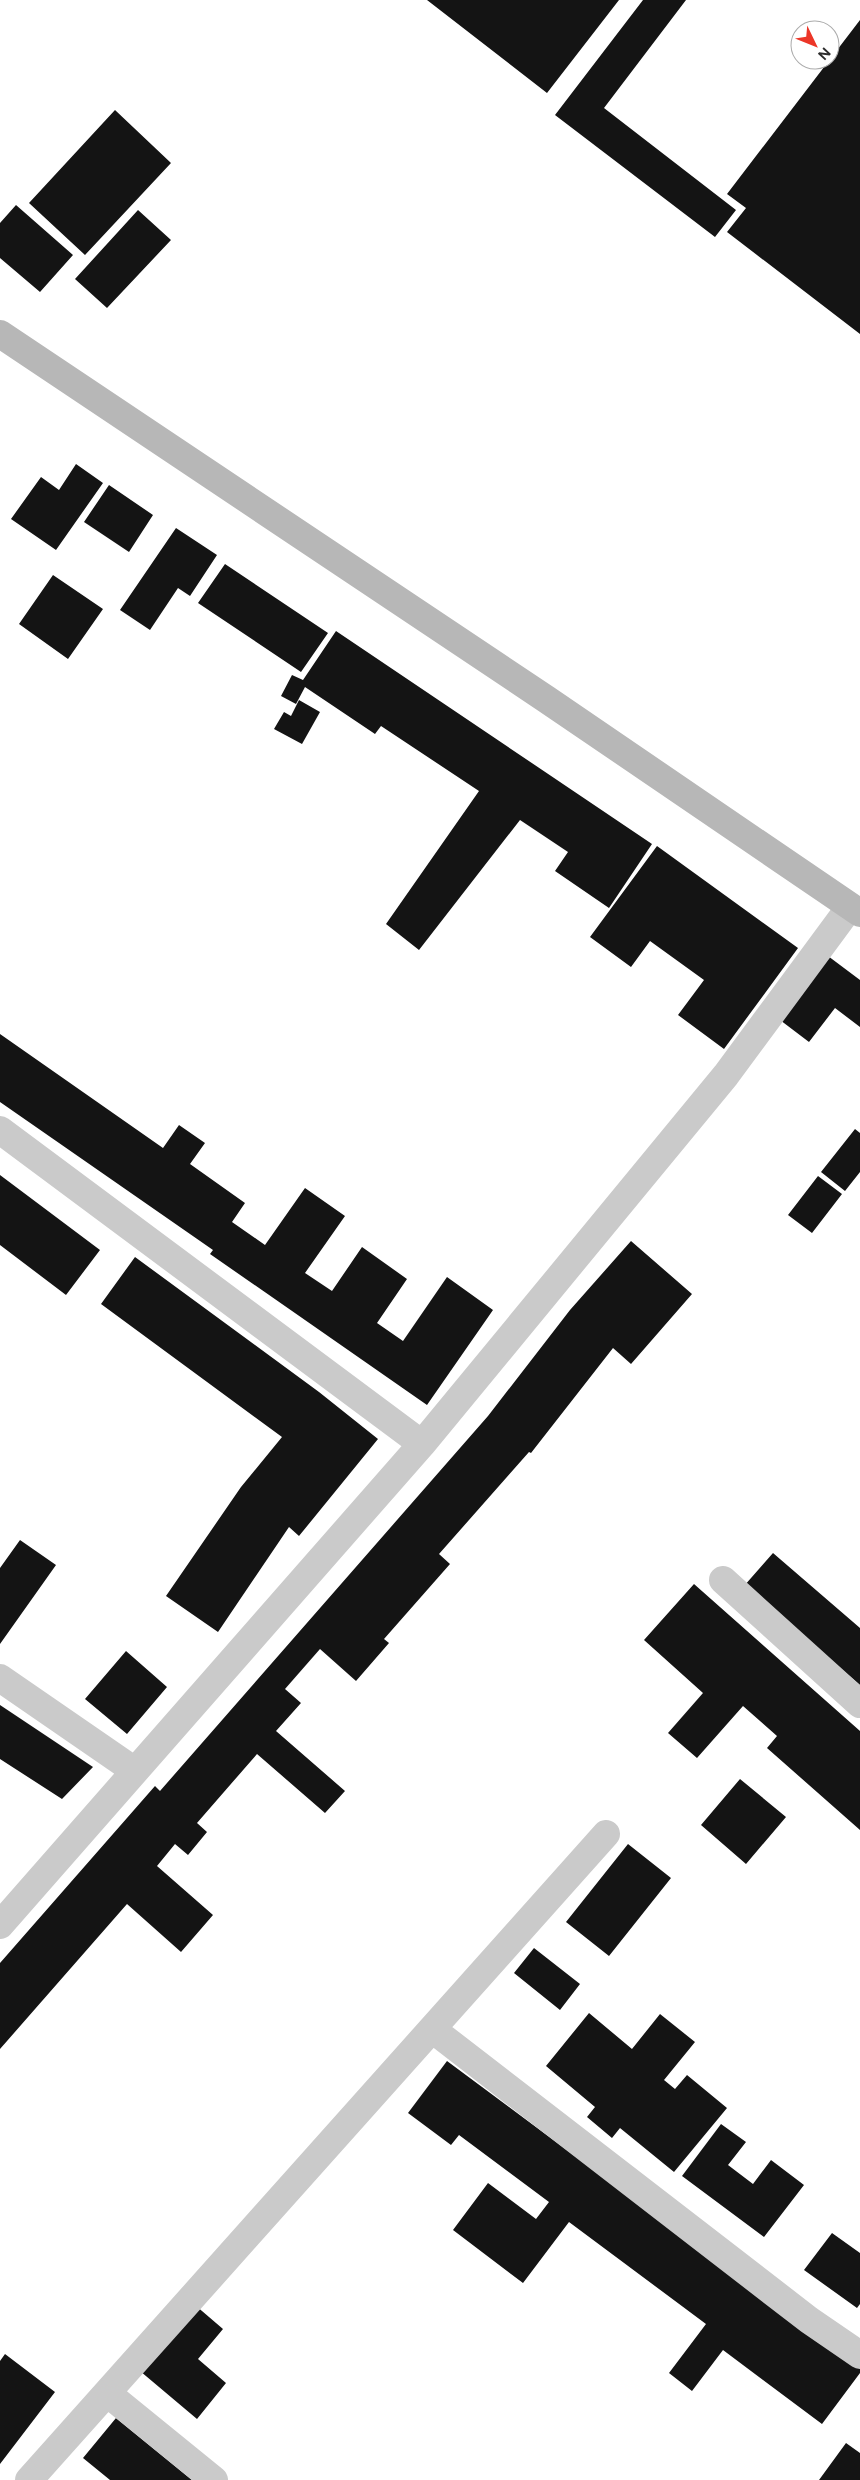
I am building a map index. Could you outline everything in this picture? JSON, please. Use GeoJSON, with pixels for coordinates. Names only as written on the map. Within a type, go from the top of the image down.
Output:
{"type":"FeatureCollection","features":[{"type":"Feature","properties":{"kind":"street"},"geometry":{"type":"LineString","coordinates":[[0,334],[538,693],[855,910],[726,1074],[422,1444],[0,1925]]}},
{"type":"Feature","properties":{"kind":"street"},"geometry":{"type":"LineString","coordinates":[[0,1130],[422,1444]]}},
{"type":"Feature","properties":{"kind":"street"},"geometry":{"type":"LineString","coordinates":[[723,1580],[860,1704]]}},
{"type":"Feature","properties":{"kind":"street"},"geometry":{"type":"LineString","coordinates":[[0,1678],[135,1771]]}},
{"type":"Feature","properties":{"kind":"street"},"geometry":{"type":"LineString","coordinates":[[29,2480],[606,1834]]}},
{"type":"Feature","properties":{"kind":"street"},"geometry":{"type":"LineString","coordinates":[[432,2029],[801,2314],[860,2355]]}},
{"type":"Feature","properties":{"kind":"street"},"geometry":{"type":"LineString","coordinates":[[106,2393],[214,2480]]}},
{"type":"Feature","properties":{"kind":"building"},"geometry":{"type":"Polygon","coordinates":[[[427,0],[619,0],[547,93],[427,0]]]}},
{"type":"Feature","properties":{"kind":"building"},"geometry":{"type":"Polygon","coordinates":[[[643,0],[686,0],[604,108],[736,210],[715,237],[555,115],[643,0]]]}},
{"type":"Feature","properties":{"kind":"building"},"geometry":{"type":"Polygon","coordinates":[[[860,20],[860,334],[727,232],[746,208],[727,194],[822,70],[840,70],[840,46],[860,20]]]}},
{"type":"Feature","properties":{"kind":"building"},"geometry":{"type":"Polygon","coordinates":[[[115,110],[171,163],[85,255],[29,203],[115,110]]]}},
{"type":"Feature","properties":{"kind":"building"},"geometry":{"type":"Polygon","coordinates":[[[16,205],[73,255],[40,292],[0,258],[0,223],[16,205]]]}},
{"type":"Feature","properties":{"kind":"building"},"geometry":{"type":"Polygon","coordinates":[[[138,210],[171,240],[107,308],[75,279],[138,210]]]}},
{"type":"Feature","properties":{"kind":"building"},"geometry":{"type":"Polygon","coordinates":[[[76,464],[103,483],[56,550],[11,519],[41,477],[59,490],[76,464]]]}},
{"type":"Feature","properties":{"kind":"building"},"geometry":{"type":"Polygon","coordinates":[[[109,485],[153,515],[129,552],[84,522],[109,485]]]}},
{"type":"Feature","properties":{"kind":"building"},"geometry":{"type":"Polygon","coordinates":[[[176,528],[217,555],[190,596],[178,588],[150,630],[120,610],[176,528]]]}},
{"type":"Feature","properties":{"kind":"building"},"geometry":{"type":"Polygon","coordinates":[[[225,564],[328,633],[301,672],[198,603],[225,564]]]}},
{"type":"Feature","properties":{"kind":"building"},"geometry":{"type":"Polygon","coordinates":[[[53,575],[103,609],[68,659],[19,624],[53,575]]]}},
{"type":"Feature","properties":{"kind":"building"},"geometry":{"type":"Polygon","coordinates":[[[336,631],[652,844],[609,908],[555,871],[568,852],[520,820],[419,950],[386,924],[479,791],[381,726],[375,734],[305,687],[296,704],[281,696],[292,675],[303,680],[336,631]]]}},
{"type":"Feature","properties":{"kind":"building"},"geometry":{"type":"Polygon","coordinates":[[[299,700],[320,712],[302,744],[274,729],[284,712],[291,716],[299,700]]]}},
{"type":"Feature","properties":{"kind":"building"},"geometry":{"type":"Polygon","coordinates":[[[657,846],[798,948],[724,1049],[678,1015],[704,980],[650,941],[631,967],[590,937],[657,846]]]}},
{"type":"Feature","properties":{"kind":"building"},"geometry":{"type":"Polygon","coordinates":[[[828,956],[860,980],[860,1027],[835,1008],[809,1042],[780,1020],[828,956]]]}},
{"type":"Feature","properties":{"kind":"building"},"geometry":{"type":"Polygon","coordinates":[[[0,1034],[163,1148],[179,1125],[205,1143],[190,1164],[245,1203],[232,1222],[265,1245],[305,1188],[345,1216],[305,1273],[332,1291],[362,1247],[407,1279],[377,1323],[403,1341],[447,1277],[493,1310],[427,1405],[210,1254],[213,1250],[0,1102],[0,1034]]]}},
{"type":"Feature","properties":{"kind":"building"},"geometry":{"type":"Polygon","coordinates":[[[855,1129],[860,1133],[860,1172],[845,1191],[821,1172],[855,1129]]]}},
{"type":"Feature","properties":{"kind":"building"},"geometry":{"type":"Polygon","coordinates":[[[0,1175],[100,1250],[66,1295],[0,1245],[0,1175]]]}},
{"type":"Feature","properties":{"kind":"building"},"geometry":{"type":"Polygon","coordinates":[[[818,1176],[842,1194],[812,1233],[788,1215],[818,1176]]]}},
{"type":"Feature","properties":{"kind":"building"},"geometry":{"type":"Polygon","coordinates":[[[631,1241],[692,1294],[631,1364],[613,1348],[531,1453],[529,1452],[439,1554],[450,1564],[384,1639],[389,1643],[356,1681],[320,1649],[285,1689],[301,1703],[276,1731],[345,1791],[325,1813],[257,1754],[197,1823],[207,1832],[188,1855],[175,1844],[157,1866],[213,1915],[181,1952],[127,1904],[0,2049],[0,1963],[155,1786],[160,1791],[488,1416],[570,1310],[631,1241]]]}},
{"type":"Feature","properties":{"kind":"building"},"geometry":{"type":"Polygon","coordinates":[[[135,1257],[319,1392],[378,1439],[299,1536],[289,1527],[218,1632],[166,1596],[241,1487],[282,1437],[101,1304],[135,1257]]]}},
{"type":"Feature","properties":{"kind":"building"},"geometry":{"type":"Polygon","coordinates":[[[20,1540],[56,1565],[0,1644],[0,1568],[20,1540]]]}},
{"type":"Feature","properties":{"kind":"building"},"geometry":{"type":"Polygon","coordinates":[[[773,1553],[860,1628],[860,1685],[744,1586],[773,1553]]]}},
{"type":"Feature","properties":{"kind":"building"},"geometry":{"type":"Polygon","coordinates":[[[694,1584],[860,1731],[860,1830],[767,1748],[777,1736],[743,1706],[697,1758],[668,1733],[703,1693],[644,1640],[694,1584]]]}},
{"type":"Feature","properties":{"kind":"building"},"geometry":{"type":"Polygon","coordinates":[[[126,1651],[167,1687],[127,1734],[85,1699],[126,1651]]]}},
{"type":"Feature","properties":{"kind":"building"},"geometry":{"type":"Polygon","coordinates":[[[0,1705],[93,1767],[62,1799],[0,1759],[0,1705]]]}},
{"type":"Feature","properties":{"kind":"building"},"geometry":{"type":"Polygon","coordinates":[[[740,1779],[786,1817],[746,1864],[701,1825],[740,1779]]]}},
{"type":"Feature","properties":{"kind":"building"},"geometry":{"type":"Polygon","coordinates":[[[628,1844],[671,1878],[609,1956],[566,1922],[628,1844]]]}},
{"type":"Feature","properties":{"kind":"building"},"geometry":{"type":"Polygon","coordinates":[[[534,1948],[580,1984],[560,2010],[514,1973],[534,1948]]]}},
{"type":"Feature","properties":{"kind":"building"},"geometry":{"type":"Polygon","coordinates":[[[589,2013],[632,2049],[660,2014],[695,2042],[664,2080],[675,2089],[687,2075],[727,2108],[674,2172],[620,2128],[612,2138],[587,2117],[595,2107],[546,2066],[589,2013]]]}},
{"type":"Feature","properties":{"kind":"building"},"geometry":{"type":"Polygon","coordinates":[[[447,2061],[860,2368],[860,2373],[822,2424],[723,2350],[692,2391],[669,2373],[706,2324],[569,2222],[523,2283],[453,2230],[488,2183],[536,2219],[549,2202],[459,2135],[451,2145],[408,2113],[447,2061]]]}},
{"type":"Feature","properties":{"kind":"building"},"geometry":{"type":"Polygon","coordinates":[[[721,2124],[746,2142],[728,2165],[753,2184],[771,2160],[804,2185],[764,2237],[682,2176],[721,2124]]]}},
{"type":"Feature","properties":{"kind":"building"},"geometry":{"type":"Polygon","coordinates":[[[832,2233],[860,2253],[860,2304],[857,2308],[804,2270],[832,2233]]]}},
{"type":"Feature","properties":{"kind":"building"},"geometry":{"type":"Polygon","coordinates":[[[195,2305],[223,2329],[198,2359],[226,2383],[197,2419],[140,2371],[195,2305]]]}},
{"type":"Feature","properties":{"kind":"building"},"geometry":{"type":"Polygon","coordinates":[[[5,2354],[55,2392],[0,2464],[0,2361],[5,2354]]]}},
{"type":"Feature","properties":{"kind":"building"},"geometry":{"type":"Polygon","coordinates":[[[116,2418],[192,2480],[110,2480],[83,2458],[116,2418]]]}},
{"type":"Feature","properties":{"kind":"building"},"geometry":{"type":"Polygon","coordinates":[[[846,2443],[860,2453],[860,2480],[819,2480],[846,2443]]]}}]}
